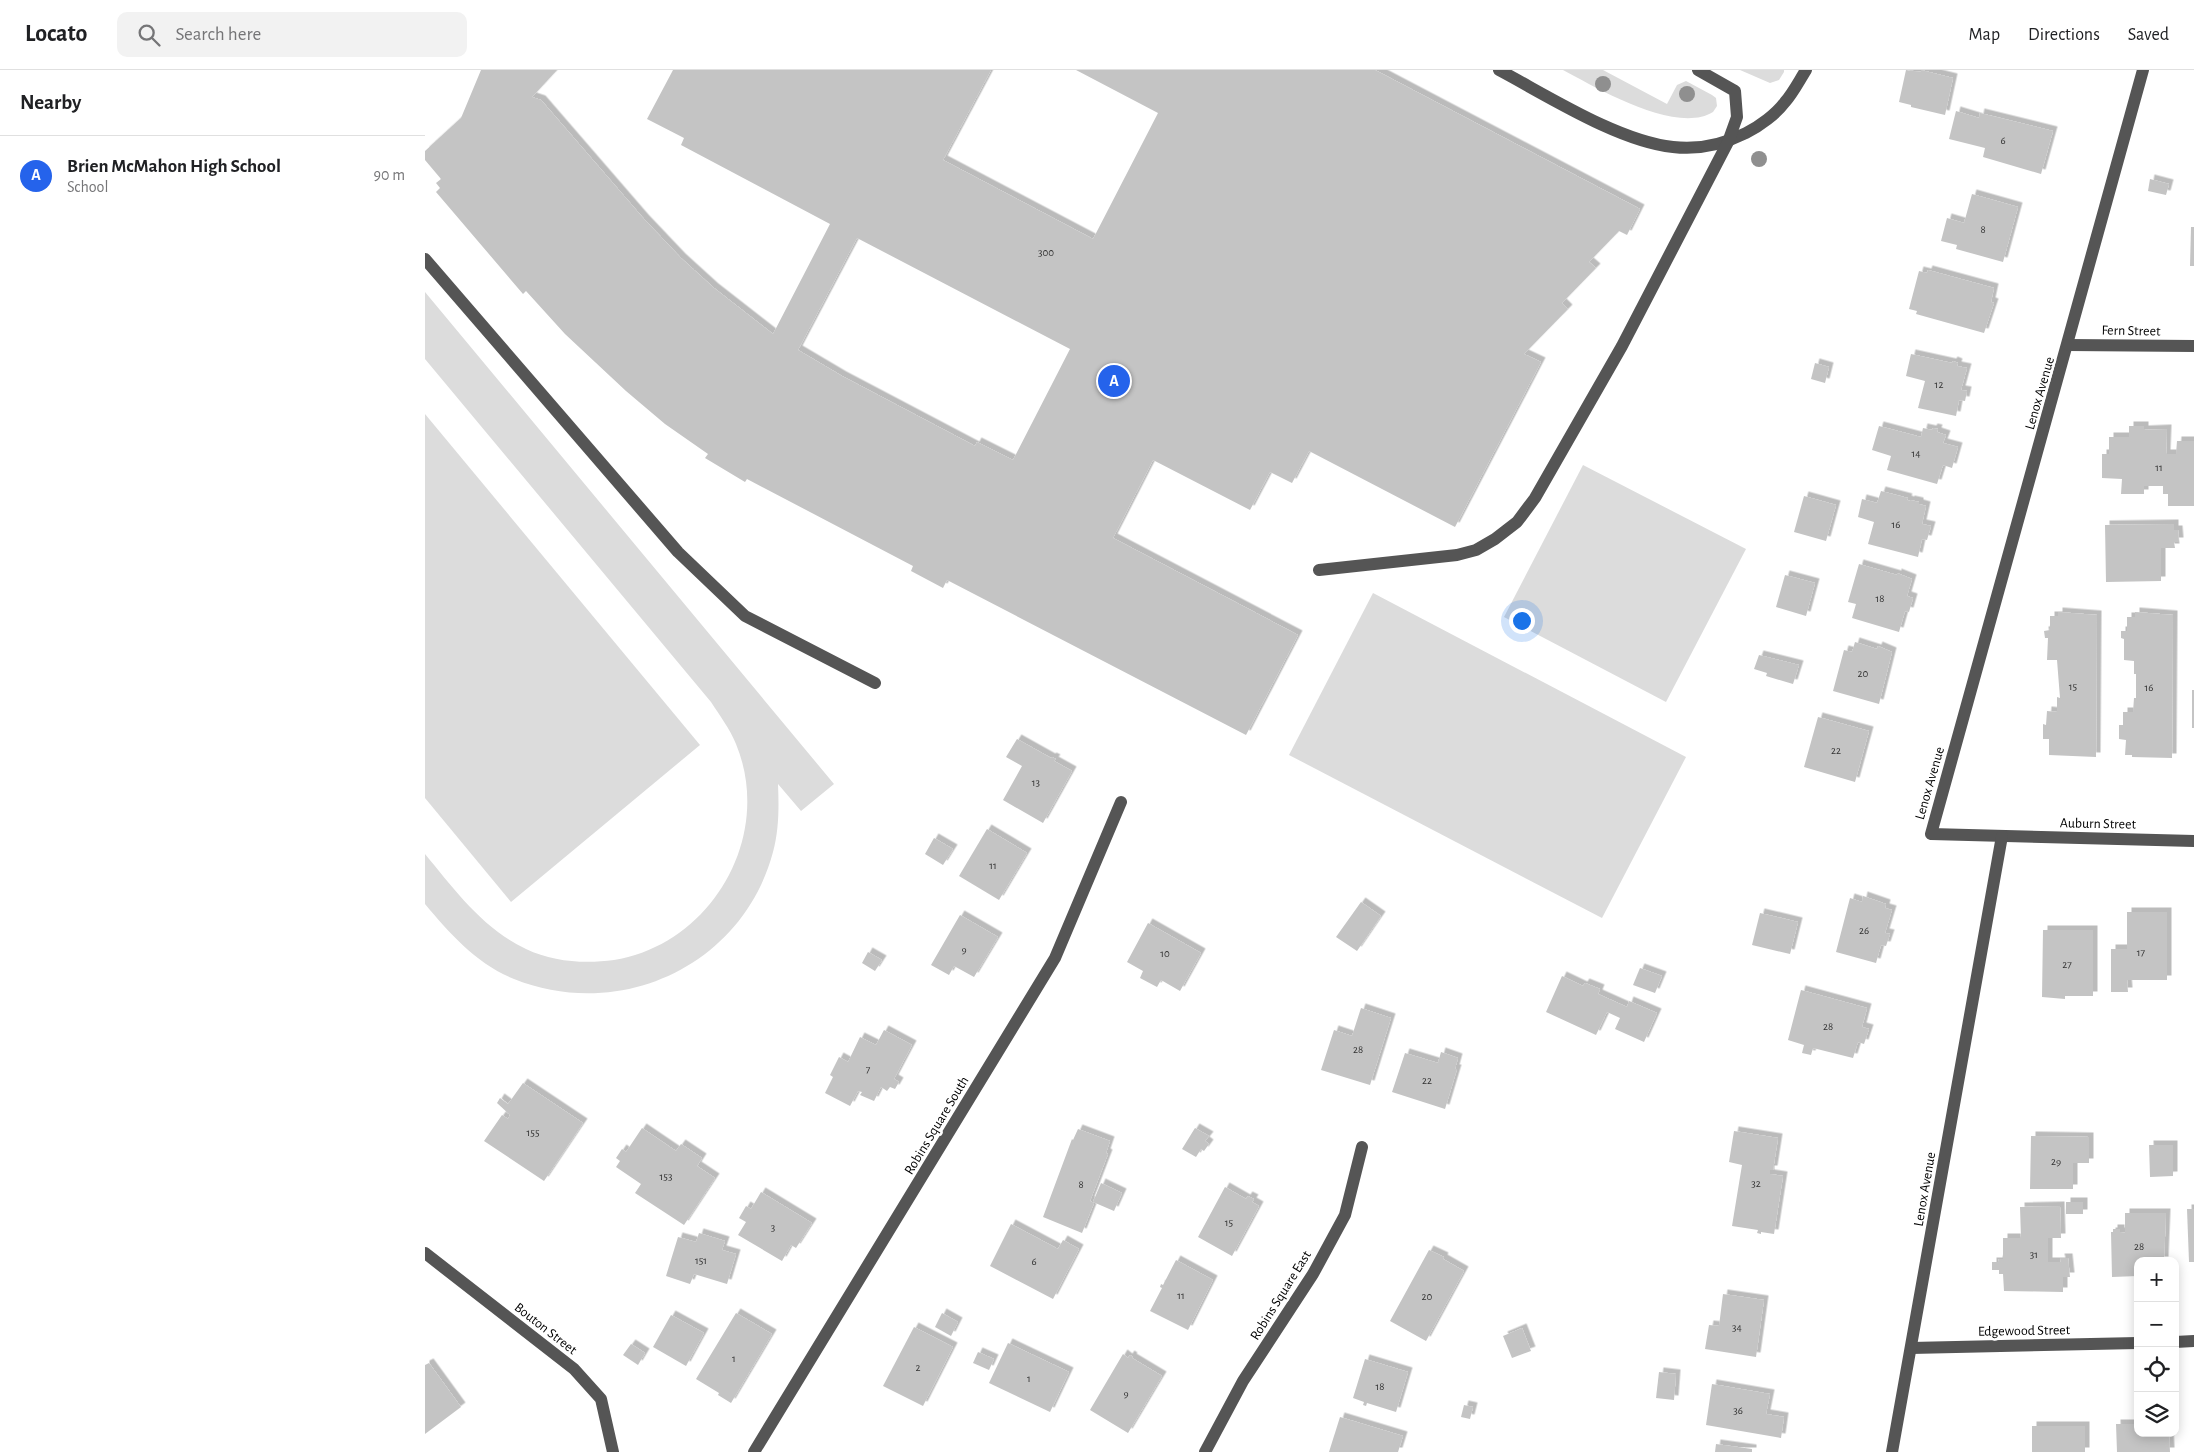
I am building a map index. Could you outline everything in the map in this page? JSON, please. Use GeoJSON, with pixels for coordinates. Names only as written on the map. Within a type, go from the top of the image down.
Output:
{"type":"FeatureCollection","features":[{"type":"Feature","properties":{"kind":"street"},"geometry":{"type":"LineString","coordinates":[[1499,70],[1603,124],[1637,139],[1672,147],[1700,148],[1728,142],[1757,127],[1785,103],[1806,70]]}},
{"type":"Feature","properties":{"kind":"street"},"geometry":{"type":"LineString","coordinates":[[1319,570],[1457,555],[1476,550],[1517,522],[1535,498],[1622,346],[1728,142],[1737,116],[1735,91],[1698,70]]}},
{"type":"Feature","properties":{"kind":"street","name":"Lenox Avenue"},"geometry":{"type":"LineString","coordinates":[[1892,1452],[2002,836],[1931,834],[2143,70]]}},
{"type":"Feature","properties":{"kind":"street"},"geometry":{"type":"LineString","coordinates":[[425,259],[678,552],[745,616],[875,683]]}},
{"type":"Feature","properties":{"kind":"street","name":"Fern Street"},"geometry":{"type":"LineString","coordinates":[[2068,344],[2194,346]]}},
{"type":"Feature","properties":{"kind":"street","name":"Robins Square South"},"geometry":{"type":"LineString","coordinates":[[754,1452],[1055,958],[1121,802]]}},
{"type":"Feature","properties":{"kind":"street","name":"Auburn Street"},"geometry":{"type":"LineString","coordinates":[[2002,836],[2194,841]]}},
{"type":"Feature","properties":{"kind":"street","name":"Robins Square East"},"geometry":{"type":"LineString","coordinates":[[1205,1452],[1243,1381],[1313,1274],[1345,1215],[1362,1147]]}},
{"type":"Feature","properties":{"kind":"street","name":"Bouton Street"},"geometry":{"type":"LineString","coordinates":[[425,1253],[574,1369],[601,1400],[613,1452]]}},
{"type":"Feature","properties":{"kind":"street"},"geometry":{"type":"LineString","coordinates":[[2179,1342],[2194,1341]]}},
{"type":"Feature","properties":{"kind":"street","name":"Edgewood Street"},"geometry":{"type":"LineString","coordinates":[[1911,1348],[2134,1343]]}},
{"type":"Feature","properties":{"kind":"shaded area"},"geometry":{"type":"Polygon","coordinates":[[[1563,70],[1603,70],[1667,104],[1677,85],[1686,81],[1716,98],[1717,106],[1713,112],[1697,118],[1679,118],[1658,114],[1616,97],[1563,70]]]}},
{"type":"Feature","properties":{"kind":"shaded area"},"geometry":{"type":"Polygon","coordinates":[[[1740,70],[1784,70],[1784,72],[1779,80],[1770,83],[1740,70]]]}},
{"type":"Feature","properties":{"kind":"shaded area"},"geometry":{"type":"Polygon","coordinates":[[[425,292],[834,784],[801,811],[778,784],[778,818],[773,852],[758,892],[735,926],[706,953],[672,974],[635,988],[595,993],[555,991],[514,979],[476,957],[454,937],[425,904],[425,854],[470,907],[496,930],[526,949],[547,957],[569,961],[592,962],[614,960],[649,950],[680,932],[706,909],[726,880],[740,849],[747,814],[746,779],[736,744],[711,702],[425,359],[425,292]]]}},
{"type":"Feature","properties":{"kind":"shaded area"},"geometry":{"type":"Polygon","coordinates":[[[425,414],[700,745],[511,902],[425,798],[425,414]]]}},
{"type":"Feature","properties":{"kind":"shaded area"},"geometry":{"type":"Polygon","coordinates":[[[1583,465],[1746,549],[1666,702],[1504,617],[1583,465]]]}},
{"type":"Feature","properties":{"kind":"shaded area"},"geometry":{"type":"Polygon","coordinates":[[[1373,593],[1686,757],[1602,918],[1289,755],[1373,593]]]}},
{"type":"Feature","properties":{"kind":"building"},"geometry":{"type":"Polygon","coordinates":[[[481,70],[557,70],[532,97],[541,100],[644,219],[681,258],[714,288],[773,334],[830,224],[681,145],[684,138],[647,119],[673,70],[991,70],[943,160],[1093,239],[1158,113],[1076,70],[1375,70],[1640,209],[1627,235],[1619,231],[1589,262],[1596,268],[1562,303],[1568,309],[1524,354],[1541,362],[1455,527],[1309,451],[1292,483],[1270,472],[1250,510],[1153,460],[1113,538],[1298,635],[1246,735],[947,580],[943,588],[911,571],[913,566],[747,479],[745,482],[705,458],[708,454],[665,424],[626,391],[565,334],[526,291],[523,294],[436,192],[440,188],[436,183],[441,179],[425,160],[425,151],[461,118],[481,70]],[[857,238],[798,350],[842,376],[975,446],[977,442],[1013,460],[1070,349],[857,238]]]}},
{"type":"Feature","properties":{"kind":"building"},"geometry":{"type":"Polygon","coordinates":[[[1906,70],[1921,72],[1921,70],[1953,78],[1945,115],[1911,107],[1911,105],[1899,102],[1906,70]]]}},
{"type":"Feature","properties":{"kind":"building"},"geometry":{"type":"Polygon","coordinates":[[[1956,111],[1979,118],[1980,113],[2053,131],[2041,174],[1983,157],[1985,148],[1949,139],[1956,111]]]}},
{"type":"Feature","properties":{"kind":"building"},"geometry":{"type":"Polygon","coordinates":[[[2150,179],[2169,184],[2166,195],[2148,191],[2150,179]]]}},
{"type":"Feature","properties":{"kind":"building"},"geometry":{"type":"Polygon","coordinates":[[[1972,194],[2018,207],[2003,262],[1956,249],[1957,245],[1941,241],[1947,218],[1964,223],[1972,194]]]}},
{"type":"Feature","properties":{"kind":"building"},"geometry":{"type":"Polygon","coordinates":[[[2191,227],[2194,227],[2194,266],[2190,266],[2191,227]]]}},
{"type":"Feature","properties":{"kind":"building"},"geometry":{"type":"Polygon","coordinates":[[[1928,270],[1994,288],[1991,302],[1994,303],[1984,333],[1916,314],[1917,311],[1909,309],[1919,271],[1927,273],[1928,270]]]}},
{"type":"Feature","properties":{"kind":"building"},"geometry":{"type":"Polygon","coordinates":[[[1911,354],[1952,363],[1953,361],[1958,363],[1957,366],[1967,368],[1961,390],[1967,391],[1965,401],[1959,400],[1956,416],[1918,408],[1925,381],[1906,376],[1911,354]]]}},
{"type":"Feature","properties":{"kind":"building"},"geometry":{"type":"Polygon","coordinates":[[[1815,363],[1829,367],[1825,383],[1811,379],[1815,363]]]}},
{"type":"Feature","properties":{"kind":"building"},"geometry":{"type":"Polygon","coordinates":[[[1879,426],[1921,437],[1923,428],[1938,429],[1937,432],[1946,435],[1943,443],[1958,447],[1952,468],[1943,465],[1937,484],[1887,470],[1891,456],[1872,450],[1879,426]]]}},
{"type":"Feature","properties":{"kind":"building"},"geometry":{"type":"Polygon","coordinates":[[[2129,426],[2144,426],[2144,430],[2167,429],[2166,454],[2176,454],[2177,441],[2194,441],[2194,506],[2168,506],[2168,494],[2163,494],[2163,486],[2144,486],[2144,494],[2121,494],[2122,479],[2102,478],[2102,454],[2109,454],[2109,437],[2129,437],[2129,426]]]}},
{"type":"Feature","properties":{"kind":"building"},"geometry":{"type":"Polygon","coordinates":[[[1881,491],[1908,498],[1907,500],[1919,502],[1919,504],[1926,506],[1922,524],[1931,526],[1927,540],[1922,539],[1918,557],[1868,544],[1874,522],[1858,517],[1862,499],[1877,503],[1881,491]]]}},
{"type":"Feature","properties":{"kind":"building"},"geometry":{"type":"Polygon","coordinates":[[[1804,496],[1836,505],[1826,541],[1794,532],[1804,496]]]}},
{"type":"Feature","properties":{"kind":"building"},"geometry":{"type":"Polygon","coordinates":[[[2174,524],[2174,530],[2178,530],[2179,542],[2174,542],[2175,548],[2161,548],[2161,581],[2106,582],[2105,525],[2174,524]]]}},
{"type":"Feature","properties":{"kind":"building"},"geometry":{"type":"Polygon","coordinates":[[[1859,564],[1897,575],[1897,573],[1912,579],[1907,596],[1913,598],[1909,612],[1905,611],[1899,632],[1852,618],[1856,604],[1848,602],[1859,564]]]}},
{"type":"Feature","properties":{"kind":"building"},"geometry":{"type":"Polygon","coordinates":[[[1785,575],[1815,583],[1806,616],[1776,607],[1785,575]]]}},
{"type":"Feature","properties":{"kind":"building"},"geometry":{"type":"Polygon","coordinates":[[[2058,612],[2097,615],[2096,757],[2049,755],[2049,739],[2043,739],[2043,724],[2046,725],[2047,711],[2057,712],[2057,697],[2060,698],[2057,660],[2047,660],[2048,638],[2045,638],[2044,631],[2050,630],[2050,616],[2058,616],[2058,612]]]}},
{"type":"Feature","properties":{"kind":"building"},"geometry":{"type":"Polygon","coordinates":[[[2135,612],[2173,615],[2172,758],[2132,757],[2132,755],[2125,755],[2126,740],[2119,739],[2119,725],[2123,725],[2123,712],[2133,712],[2134,698],[2136,698],[2134,661],[2124,660],[2124,639],[2121,638],[2121,631],[2127,631],[2127,617],[2135,617],[2135,612]]]}},
{"type":"Feature","properties":{"kind":"building"},"geometry":{"type":"Polygon","coordinates":[[[1855,642],[1877,649],[1878,646],[1892,652],[1879,704],[1833,691],[1844,650],[1852,652],[1855,642]]]}},
{"type":"Feature","properties":{"kind":"building"},"geometry":{"type":"Polygon","coordinates":[[[1759,655],[1799,665],[1793,684],[1766,676],[1767,673],[1754,669],[1759,655]]]}},
{"type":"Feature","properties":{"kind":"building"},"geometry":{"type":"Polygon","coordinates":[[[2192,690],[2194,690],[2194,728],[2192,728],[2192,690]]]}},
{"type":"Feature","properties":{"kind":"building"},"geometry":{"type":"Polygon","coordinates":[[[1818,717],[1869,731],[1855,782],[1804,767],[1818,717]]]}},
{"type":"Feature","properties":{"kind":"building"},"geometry":{"type":"Polygon","coordinates":[[[1017,739],[1056,759],[1054,761],[1072,771],[1043,823],[1003,800],[1022,766],[1006,757],[1017,739]]]}},
{"type":"Feature","properties":{"kind":"building"},"geometry":{"type":"Polygon","coordinates":[[[987,829],[1027,853],[999,900],[959,876],[987,829]]]}},
{"type":"Feature","properties":{"kind":"building"},"geometry":{"type":"Polygon","coordinates":[[[934,838],[953,849],[943,865],[925,854],[934,838]]]}},
{"type":"Feature","properties":{"kind":"building"},"geometry":{"type":"Polygon","coordinates":[[[1863,896],[1886,904],[1885,908],[1892,910],[1885,933],[1890,934],[1886,946],[1881,945],[1876,963],[1836,952],[1850,898],[1862,902],[1863,896]]]}},
{"type":"Feature","properties":{"kind":"building"},"geometry":{"type":"Polygon","coordinates":[[[1361,902],[1381,916],[1357,951],[1336,937],[1361,902]]]}},
{"type":"Feature","properties":{"kind":"building"},"geometry":{"type":"Polygon","coordinates":[[[2127,912],[2167,912],[2167,980],[2127,980],[2128,992],[2111,992],[2111,949],[2127,949],[2127,912]]]}},
{"type":"Feature","properties":{"kind":"building"},"geometry":{"type":"Polygon","coordinates":[[[1760,913],[1798,922],[1790,954],[1752,945],[1760,913]]]}},
{"type":"Feature","properties":{"kind":"building"},"geometry":{"type":"Polygon","coordinates":[[[960,915],[998,937],[974,977],[954,966],[949,975],[931,965],[960,915]]]}},
{"type":"Feature","properties":{"kind":"building"},"geometry":{"type":"Polygon","coordinates":[[[1148,923],[1201,953],[1180,991],[1161,980],[1157,987],[1140,978],[1143,971],[1127,962],[1148,923]]]}},
{"type":"Feature","properties":{"kind":"building"},"geometry":{"type":"Polygon","coordinates":[[[2043,930],[2093,930],[2093,996],[2065,996],[2065,999],[2042,997],[2043,930]]]}},
{"type":"Feature","properties":{"kind":"building"},"geometry":{"type":"Polygon","coordinates":[[[868,952],[882,960],[875,971],[862,963],[868,952]]]}},
{"type":"Feature","properties":{"kind":"building"},"geometry":{"type":"Polygon","coordinates":[[[1640,968],[1662,976],[1655,993],[1633,985],[1640,968]]]}},
{"type":"Feature","properties":{"kind":"building"},"geometry":{"type":"Polygon","coordinates":[[[1562,976],[1583,986],[1585,983],[1600,989],[1598,994],[1627,1007],[1629,1001],[1657,1013],[1644,1042],[1615,1029],[1620,1018],[1607,1012],[1596,1035],[1546,1012],[1562,976]]]}},
{"type":"Feature","properties":{"kind":"building"},"geometry":{"type":"Polygon","coordinates":[[[1801,990],[1867,1008],[1862,1027],[1869,1029],[1864,1044],[1858,1042],[1853,1058],[1813,1048],[1811,1055],[1802,1053],[1804,1045],[1788,1040],[1801,990]]]}},
{"type":"Feature","properties":{"kind":"building"},"geometry":{"type":"Polygon","coordinates":[[[1361,1008],[1391,1018],[1370,1085],[1321,1070],[1334,1030],[1352,1036],[1361,1008]]]}},
{"type":"Feature","properties":{"kind":"building"},"geometry":{"type":"Polygon","coordinates":[[[884,1030],[912,1045],[894,1079],[899,1082],[895,1089],[890,1087],[887,1091],[881,1087],[874,1101],[860,1095],[862,1092],[858,1091],[850,1106],[825,1093],[833,1077],[830,1075],[839,1057],[848,1062],[860,1037],[876,1045],[884,1030]]]}},
{"type":"Feature","properties":{"kind":"building"},"geometry":{"type":"Polygon","coordinates":[[[1441,1052],[1458,1058],[1455,1069],[1457,1069],[1445,1109],[1392,1092],[1405,1053],[1438,1063],[1441,1052]]]}},
{"type":"Feature","properties":{"kind":"building"},"geometry":{"type":"Polygon","coordinates":[[[523,1083],[583,1123],[544,1181],[484,1141],[502,1115],[508,1119],[510,1115],[497,1103],[500,1098],[508,1104],[523,1083]]]}},
{"type":"Feature","properties":{"kind":"building"},"geometry":{"type":"Polygon","coordinates":[[[642,1128],[676,1151],[681,1144],[702,1158],[697,1166],[715,1178],[684,1225],[635,1193],[641,1184],[616,1167],[620,1161],[616,1158],[622,1149],[626,1152],[642,1128]]]}},
{"type":"Feature","properties":{"kind":"building"},"geometry":{"type":"Polygon","coordinates":[[[1195,1128],[1209,1136],[1205,1141],[1209,1144],[1204,1151],[1201,1149],[1196,1157],[1182,1149],[1195,1128]]]}},
{"type":"Feature","properties":{"kind":"building"},"geometry":{"type":"Polygon","coordinates":[[[1078,1129],[1110,1141],[1106,1153],[1108,1154],[1090,1201],[1094,1203],[1082,1233],[1043,1217],[1072,1139],[1078,1129]]]}},
{"type":"Feature","properties":{"kind":"building"},"geometry":{"type":"Polygon","coordinates":[[[1734,1131],[1778,1138],[1773,1170],[1770,1170],[1770,1174],[1783,1176],[1774,1234],[1761,1232],[1761,1234],[1757,1233],[1758,1230],[1732,1226],[1742,1165],[1729,1162],[1734,1131]]]}},
{"type":"Feature","properties":{"kind":"building"},"geometry":{"type":"Polygon","coordinates":[[[2031,1136],[2089,1137],[2089,1163],[2073,1163],[2073,1189],[2030,1189],[2031,1136]]]}},
{"type":"Feature","properties":{"kind":"building"},"geometry":{"type":"Polygon","coordinates":[[[2149,1145],[2173,1145],[2173,1176],[2150,1177],[2149,1145]]]}},
{"type":"Feature","properties":{"kind":"building"},"geometry":{"type":"Polygon","coordinates":[[[1101,1183],[1122,1193],[1114,1211],[1093,1202],[1101,1183]]]}},
{"type":"Feature","properties":{"kind":"building"},"geometry":{"type":"Polygon","coordinates":[[[1225,1187],[1246,1199],[1248,1196],[1254,1199],[1252,1202],[1259,1206],[1232,1256],[1198,1237],[1225,1187]]]}},
{"type":"Feature","properties":{"kind":"building"},"geometry":{"type":"Polygon","coordinates":[[[761,1192],[812,1223],[796,1248],[791,1245],[782,1261],[738,1235],[746,1222],[739,1218],[746,1206],[751,1209],[761,1192]]]}},
{"type":"Feature","properties":{"kind":"building"},"geometry":{"type":"Polygon","coordinates":[[[2066,1202],[2083,1202],[2083,1214],[2066,1214],[2066,1202]]]}},
{"type":"Feature","properties":{"kind":"building"},"geometry":{"type":"Polygon","coordinates":[[[2060,1206],[2061,1238],[2048,1238],[2048,1262],[2061,1262],[2060,1258],[2068,1258],[2070,1277],[2063,1277],[2063,1292],[2004,1291],[2003,1274],[1999,1274],[1999,1270],[1992,1270],[1992,1262],[1998,1262],[1999,1259],[2003,1259],[2003,1238],[2021,1238],[2020,1207],[2060,1206]]]}},
{"type":"Feature","properties":{"kind":"building"},"geometry":{"type":"Polygon","coordinates":[[[2187,1209],[2194,1209],[2194,1262],[2189,1262],[2187,1209]]]}},
{"type":"Feature","properties":{"kind":"building"},"geometry":{"type":"Polygon","coordinates":[[[2125,1213],[2166,1213],[2164,1257],[2134,1257],[2134,1276],[2112,1277],[2111,1232],[2113,1232],[2113,1229],[2120,1229],[2120,1232],[2125,1233],[2125,1213]]]}},
{"type":"Feature","properties":{"kind":"building"},"geometry":{"type":"Polygon","coordinates":[[[1011,1224],[1058,1249],[1063,1240],[1079,1249],[1053,1299],[990,1266],[1011,1224]]]}},
{"type":"Feature","properties":{"kind":"building"},"geometry":{"type":"Polygon","coordinates":[[[699,1233],[725,1241],[722,1250],[736,1254],[727,1284],[694,1274],[690,1284],[666,1276],[678,1237],[696,1242],[699,1233]]]}},
{"type":"Feature","properties":{"kind":"building"},"geometry":{"type":"Polygon","coordinates":[[[1429,1250],[1444,1257],[1443,1259],[1464,1271],[1426,1341],[1390,1321],[1429,1250]]]}},
{"type":"Feature","properties":{"kind":"building"},"geometry":{"type":"Polygon","coordinates":[[[1176,1260],[1213,1280],[1188,1330],[1150,1311],[1162,1288],[1160,1287],[1161,1284],[1163,1285],[1176,1260]]]}},
{"type":"Feature","properties":{"kind":"building"},"geometry":{"type":"Polygon","coordinates":[[[1723,1294],[1764,1300],[1756,1357],[1705,1349],[1709,1325],[1719,1326],[1723,1294]]]}},
{"type":"Feature","properties":{"kind":"building"},"geometry":{"type":"Polygon","coordinates":[[[736,1313],[772,1334],[731,1403],[696,1379],[736,1313]]]}},
{"type":"Feature","properties":{"kind":"building"},"geometry":{"type":"Polygon","coordinates":[[[942,1313],[958,1322],[951,1336],[935,1327],[942,1313]]]}},
{"type":"Feature","properties":{"kind":"building"},"geometry":{"type":"Polygon","coordinates":[[[671,1315],[704,1333],[686,1366],[653,1347],[671,1315]]]}},
{"type":"Feature","properties":{"kind":"building"},"geometry":{"type":"Polygon","coordinates":[[[914,1327],[953,1347],[923,1406],[883,1386],[914,1327]]]}},
{"type":"Feature","properties":{"kind":"building"},"geometry":{"type":"Polygon","coordinates":[[[1522,1328],[1531,1351],[1512,1358],[1503,1336],[1522,1328]]]}},
{"type":"Feature","properties":{"kind":"building"},"geometry":{"type":"Polygon","coordinates":[[[1008,1343],[1069,1372],[1050,1412],[989,1383],[1008,1343]]]}},
{"type":"Feature","properties":{"kind":"building"},"geometry":{"type":"Polygon","coordinates":[[[631,1344],[645,1353],[638,1365],[623,1355],[631,1344]]]}},
{"type":"Feature","properties":{"kind":"building"},"geometry":{"type":"Polygon","coordinates":[[[978,1352],[994,1359],[989,1370],[973,1363],[978,1352]]]}},
{"type":"Feature","properties":{"kind":"building"},"geometry":{"type":"Polygon","coordinates":[[[1123,1354],[1128,1358],[1130,1355],[1162,1376],[1128,1433],[1090,1410],[1123,1354]]]}},
{"type":"Feature","properties":{"kind":"building"},"geometry":{"type":"Polygon","coordinates":[[[1365,1359],[1408,1372],[1396,1412],[1367,1403],[1366,1406],[1363,1405],[1364,1402],[1353,1398],[1365,1359]]]}},
{"type":"Feature","properties":{"kind":"building"},"geometry":{"type":"Polygon","coordinates":[[[429,1363],[461,1407],[425,1434],[425,1365],[429,1363]]]}},
{"type":"Feature","properties":{"kind":"building"},"geometry":{"type":"Polygon","coordinates":[[[1659,1372],[1676,1374],[1674,1400],[1656,1398],[1659,1372]]]}},
{"type":"Feature","properties":{"kind":"building"},"geometry":{"type":"Polygon","coordinates":[[[1712,1384],[1770,1394],[1766,1414],[1784,1417],[1781,1438],[1706,1425],[1712,1384]]]}},
{"type":"Feature","properties":{"kind":"building"},"geometry":{"type":"Polygon","coordinates":[[[1464,1405],[1473,1407],[1470,1419],[1461,1417],[1464,1405]]]}},
{"type":"Feature","properties":{"kind":"building"},"geometry":{"type":"Polygon","coordinates":[[[1340,1417],[1403,1436],[1398,1452],[1329,1452],[1340,1417]]]}},
{"type":"Feature","properties":{"kind":"building"},"geometry":{"type":"Polygon","coordinates":[[[2116,1424],[2134,1424],[2134,1437],[2169,1437],[2170,1452],[2117,1452],[2116,1424]]]}},
{"type":"Feature","properties":{"kind":"building"},"geometry":{"type":"Polygon","coordinates":[[[2032,1426],[2085,1426],[2085,1452],[2032,1452],[2032,1426]]]}},
{"type":"Feature","properties":{"kind":"building"},"geometry":{"type":"Polygon","coordinates":[[[1716,1444],[1752,1449],[1752,1452],[1715,1452],[1716,1444]]]}},
{"type":"Feature","properties":{"kind":"place","name":"Brien McMahon High School"},"geometry":{"type":"Point","coordinates":[1114,381]}}]}
